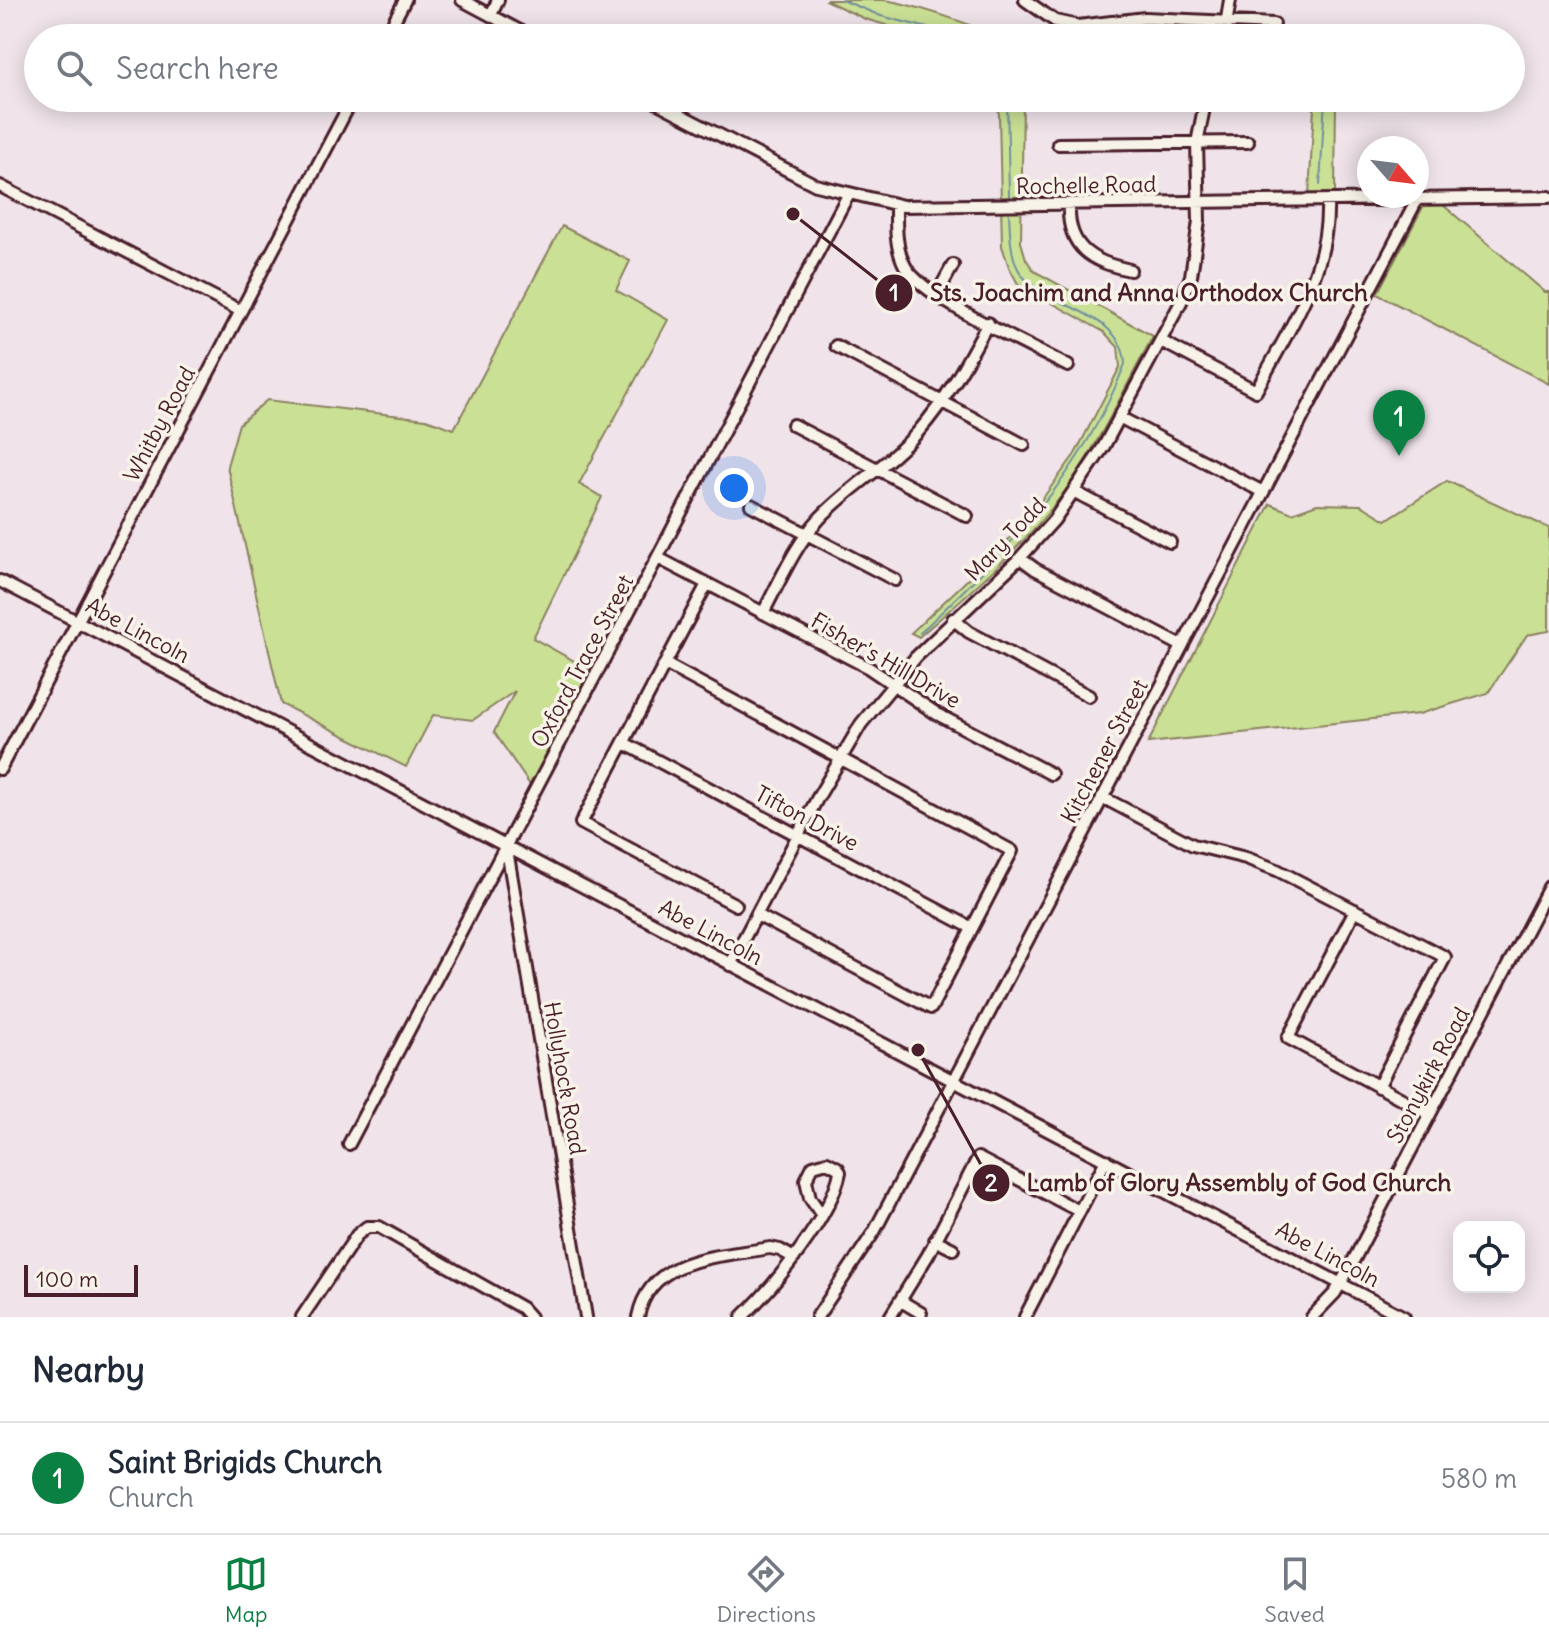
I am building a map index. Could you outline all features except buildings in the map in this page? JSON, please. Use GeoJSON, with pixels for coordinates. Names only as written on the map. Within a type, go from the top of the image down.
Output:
{"type":"FeatureCollection","features":[{"type":"Feature","properties":{"kind":"street"},"geometry":{"type":"LineString","coordinates":[[392,24],[405,0]]}},
{"type":"Feature","properties":{"kind":"street"},"geometry":{"type":"LineString","coordinates":[[462,0],[507,24]]}},
{"type":"Feature","properties":{"kind":"street"},"geometry":{"type":"LineString","coordinates":[[491,15],[498,0]]}},
{"type":"Feature","properties":{"kind":"street"},"geometry":{"type":"LineString","coordinates":[[1025,0],[1055,21],[1069,24]]}},
{"type":"Feature","properties":{"kind":"street"},"geometry":{"type":"LineString","coordinates":[[1226,24],[1230,0]]}},
{"type":"Feature","properties":{"kind":"street"},"geometry":{"type":"LineString","coordinates":[[1095,24],[1145,18],[1274,24]]}},
{"type":"Feature","properties":{"kind":"street","name":"Whitby Road"},"geometry":{"type":"LineString","coordinates":[[0,769],[346,112]]}},
{"type":"Feature","properties":{"kind":"street","name":"Rochelle Road"},"geometry":{"type":"LineString","coordinates":[[675,112],[816,185],[896,205],[1357,201]]}},
{"type":"Feature","properties":{"kind":"street","name":"Mary Todd"},"geometry":{"type":"LineString","coordinates":[[730,965],[861,724],[953,619],[1020,558],[1054,520],[1075,492],[1119,417],[1181,302],[1191,276],[1198,236],[1197,143],[1203,112]]}},
{"type":"Feature","properties":{"kind":"street"},"geometry":{"type":"LineString","coordinates":[[1058,144],[1248,142]]}},
{"type":"Feature","properties":{"kind":"street"},"geometry":{"type":"LineString","coordinates":[[0,186],[241,311]]}},
{"type":"Feature","properties":{"kind":"street","name":"Oxford Trace Street"},"geometry":{"type":"LineString","coordinates":[[349,1144],[848,195]]}},
{"type":"Feature","properties":{"kind":"street","name":"Rochelle Road"},"geometry":{"type":"LineString","coordinates":[[1429,200],[1549,197]]}},
{"type":"Feature","properties":{"kind":"street"},"geometry":{"type":"LineString","coordinates":[[1161,341],[1256,391],[1317,273],[1326,240],[1327,201]]}},
{"type":"Feature","properties":{"kind":"street"},"geometry":{"type":"LineString","coordinates":[[896,205],[897,243],[904,264],[916,281],[936,296],[1068,366]]}},
{"type":"Feature","properties":{"kind":"street"},"geometry":{"type":"LineString","coordinates":[[1069,205],[1068,225],[1078,245],[1115,266],[1130,270]]}},
{"type":"Feature","properties":{"kind":"street","name":"Kitchener Street"},"geometry":{"type":"LineString","coordinates":[[817,1317],[874,1232],[1413,208]]}},
{"type":"Feature","properties":{"kind":"street"},"geometry":{"type":"LineString","coordinates":[[936,296],[953,265]]}},
{"type":"Feature","properties":{"kind":"street"},"geometry":{"type":"LineString","coordinates":[[763,613],[796,549],[839,501],[880,469],[918,432],[943,402],[988,323]]}},
{"type":"Feature","properties":{"kind":"street"},"geometry":{"type":"LineString","coordinates":[[836,346],[1024,445]]}},
{"type":"Feature","properties":{"kind":"street"},"geometry":{"type":"LineString","coordinates":[[1119,417],[1263,492]]}},
{"type":"Feature","properties":{"kind":"street"},"geometry":{"type":"LineString","coordinates":[[793,425],[967,516]]}},
{"type":"Feature","properties":{"kind":"street"},"geometry":{"type":"LineString","coordinates":[[1075,492],[1170,542]]}},
{"type":"Feature","properties":{"kind":"street"},"geometry":{"type":"LineString","coordinates":[[751,505],[895,580]]}},
{"type":"Feature","properties":{"kind":"street","name":"Fisher's Hill Drive"},"geometry":{"type":"LineString","coordinates":[[658,558],[869,668],[937,714],[1051,774]]}},
{"type":"Feature","properties":{"kind":"street"},"geometry":{"type":"LineString","coordinates":[[1020,558],[1182,646]]}},
{"type":"Feature","properties":{"kind":"street","name":"Abe Lincoln"},"geometry":{"type":"LineString","coordinates":[[0,581],[1404,1317]]}},
{"type":"Feature","properties":{"kind":"street"},"geometry":{"type":"LineString","coordinates":[[707,584],[581,823],[736,905]]}},
{"type":"Feature","properties":{"kind":"street"},"geometry":{"type":"LineString","coordinates":[[953,619],[969,632],[1089,696]]}},
{"type":"Feature","properties":{"kind":"street"},"geometry":{"type":"LineString","coordinates":[[665,664],[1012,851],[931,1008],[757,915]]}},
{"type":"Feature","properties":{"kind":"street","name":"Tifton Drive"},"geometry":{"type":"LineString","coordinates":[[624,743],[972,928]]}},
{"type":"Feature","properties":{"kind":"street"},"geometry":{"type":"LineString","coordinates":[[1102,797],[1180,839],[1258,861],[1445,957],[1378,1087]]}},
{"type":"Feature","properties":{"kind":"street","name":"Hollyhock Road"},"geometry":{"type":"LineString","coordinates":[[507,846],[586,1317]]}},
{"type":"Feature","properties":{"kind":"street","name":"Stonykirk Road"},"geometry":{"type":"LineString","coordinates":[[1312,1317],[1341,1284],[1549,887]]}},
{"type":"Feature","properties":{"kind":"street"},"geometry":{"type":"LineString","coordinates":[[1355,910],[1288,1038],[1430,1114]]}},
{"type":"Feature","properties":{"kind":"street"},"geometry":{"type":"LineString","coordinates":[[890,1317],[978,1158],[1079,1211]]}},
{"type":"Feature","properties":{"kind":"street"},"geometry":{"type":"LineString","coordinates":[[1025,1317],[1106,1160]]}},
{"type":"Feature","properties":{"kind":"street"},"geometry":{"type":"LineString","coordinates":[[742,1317],[794,1258],[821,1214],[840,1172],[827,1162],[813,1166],[806,1180],[810,1198],[821,1214]]}},
{"type":"Feature","properties":{"kind":"street"},"geometry":{"type":"LineString","coordinates":[[302,1317],[357,1235],[373,1227],[385,1229],[455,1269],[522,1308],[530,1317]]}},
{"type":"Feature","properties":{"kind":"street"},"geometry":{"type":"LineString","coordinates":[[935,1240],[953,1249]]}},
{"type":"Feature","properties":{"kind":"street"},"geometry":{"type":"LineString","coordinates":[[638,1317],[649,1289],[676,1266],[770,1248],[794,1258]]}},
{"type":"Feature","properties":{"kind":"street"},"geometry":{"type":"LineString","coordinates":[[901,1301],[921,1313]]}},
{"type":"Feature","properties":{"kind":"green space"},"geometry":{"type":"Polygon","coordinates":[[[825,0],[882,0],[923,9],[965,24],[882,24],[825,0]]]}},
{"type":"Feature","properties":{"kind":"green space"},"geometry":{"type":"Polygon","coordinates":[[[998,112],[1023,112],[1021,242],[1034,271],[1153,336],[1094,445],[1057,502],[1001,563],[919,637],[911,633],[1002,547],[1037,506],[1075,454],[1120,367],[1118,347],[1104,332],[1018,284],[1009,267],[1002,246],[998,112]]]}},
{"type":"Feature","properties":{"kind":"green space"},"geometry":{"type":"Polygon","coordinates":[[[1314,112],[1336,112],[1335,195],[1309,195],[1314,112]]]}},
{"type":"Feature","properties":{"kind":"green space"},"geometry":{"type":"Polygon","coordinates":[[[1443,205],[1545,292],[1549,292],[1549,384],[1377,294],[1422,208],[1443,205]]]}},
{"type":"Feature","properties":{"kind":"green space"},"geometry":{"type":"Polygon","coordinates":[[[562,226],[630,261],[616,290],[668,320],[579,484],[602,497],[533,638],[592,671],[532,788],[494,732],[515,691],[473,720],[433,715],[406,767],[281,704],[227,466],[239,424],[267,400],[426,419],[454,429],[562,226]]]}},
{"type":"Feature","properties":{"kind":"green space"},"geometry":{"type":"Polygon","coordinates":[[[1447,481],[1549,528],[1549,631],[1527,635],[1488,693],[1419,714],[1148,743],[1270,504],[1292,513],[1317,504],[1361,505],[1386,520],[1447,481]]]}},
{"type":"Feature","properties":{"kind":"waterway"},"geometry":{"type":"LineString","coordinates":[[842,0],[881,16],[912,24]]}},
{"type":"Feature","properties":{"kind":"waterway"},"geometry":{"type":"LineString","coordinates":[[1007,112],[1009,196]]}},
{"type":"Feature","properties":{"kind":"waterway"},"geometry":{"type":"LineString","coordinates":[[1320,185],[1324,112]]}},
{"type":"Feature","properties":{"kind":"waterway"},"geometry":{"type":"LineString","coordinates":[[920,633],[983,572],[1063,478],[1107,406],[1125,364],[1121,345],[1110,331],[1028,282],[1015,263],[1009,214]]}},
{"type":"Feature","properties":{"kind":"place","name":"Sts. Joachim and Anna Orthodox Church"},"geometry":{"type":"Point","coordinates":[793,214]}},
{"type":"Feature","properties":{"kind":"place","name":"Saint Brigids Church"},"geometry":{"type":"Point","coordinates":[1399,456]}},
{"type":"Feature","properties":{"kind":"place","name":"Lamb of Glory Assembly of God Church"},"geometry":{"type":"Point","coordinates":[918,1050]}}]}
